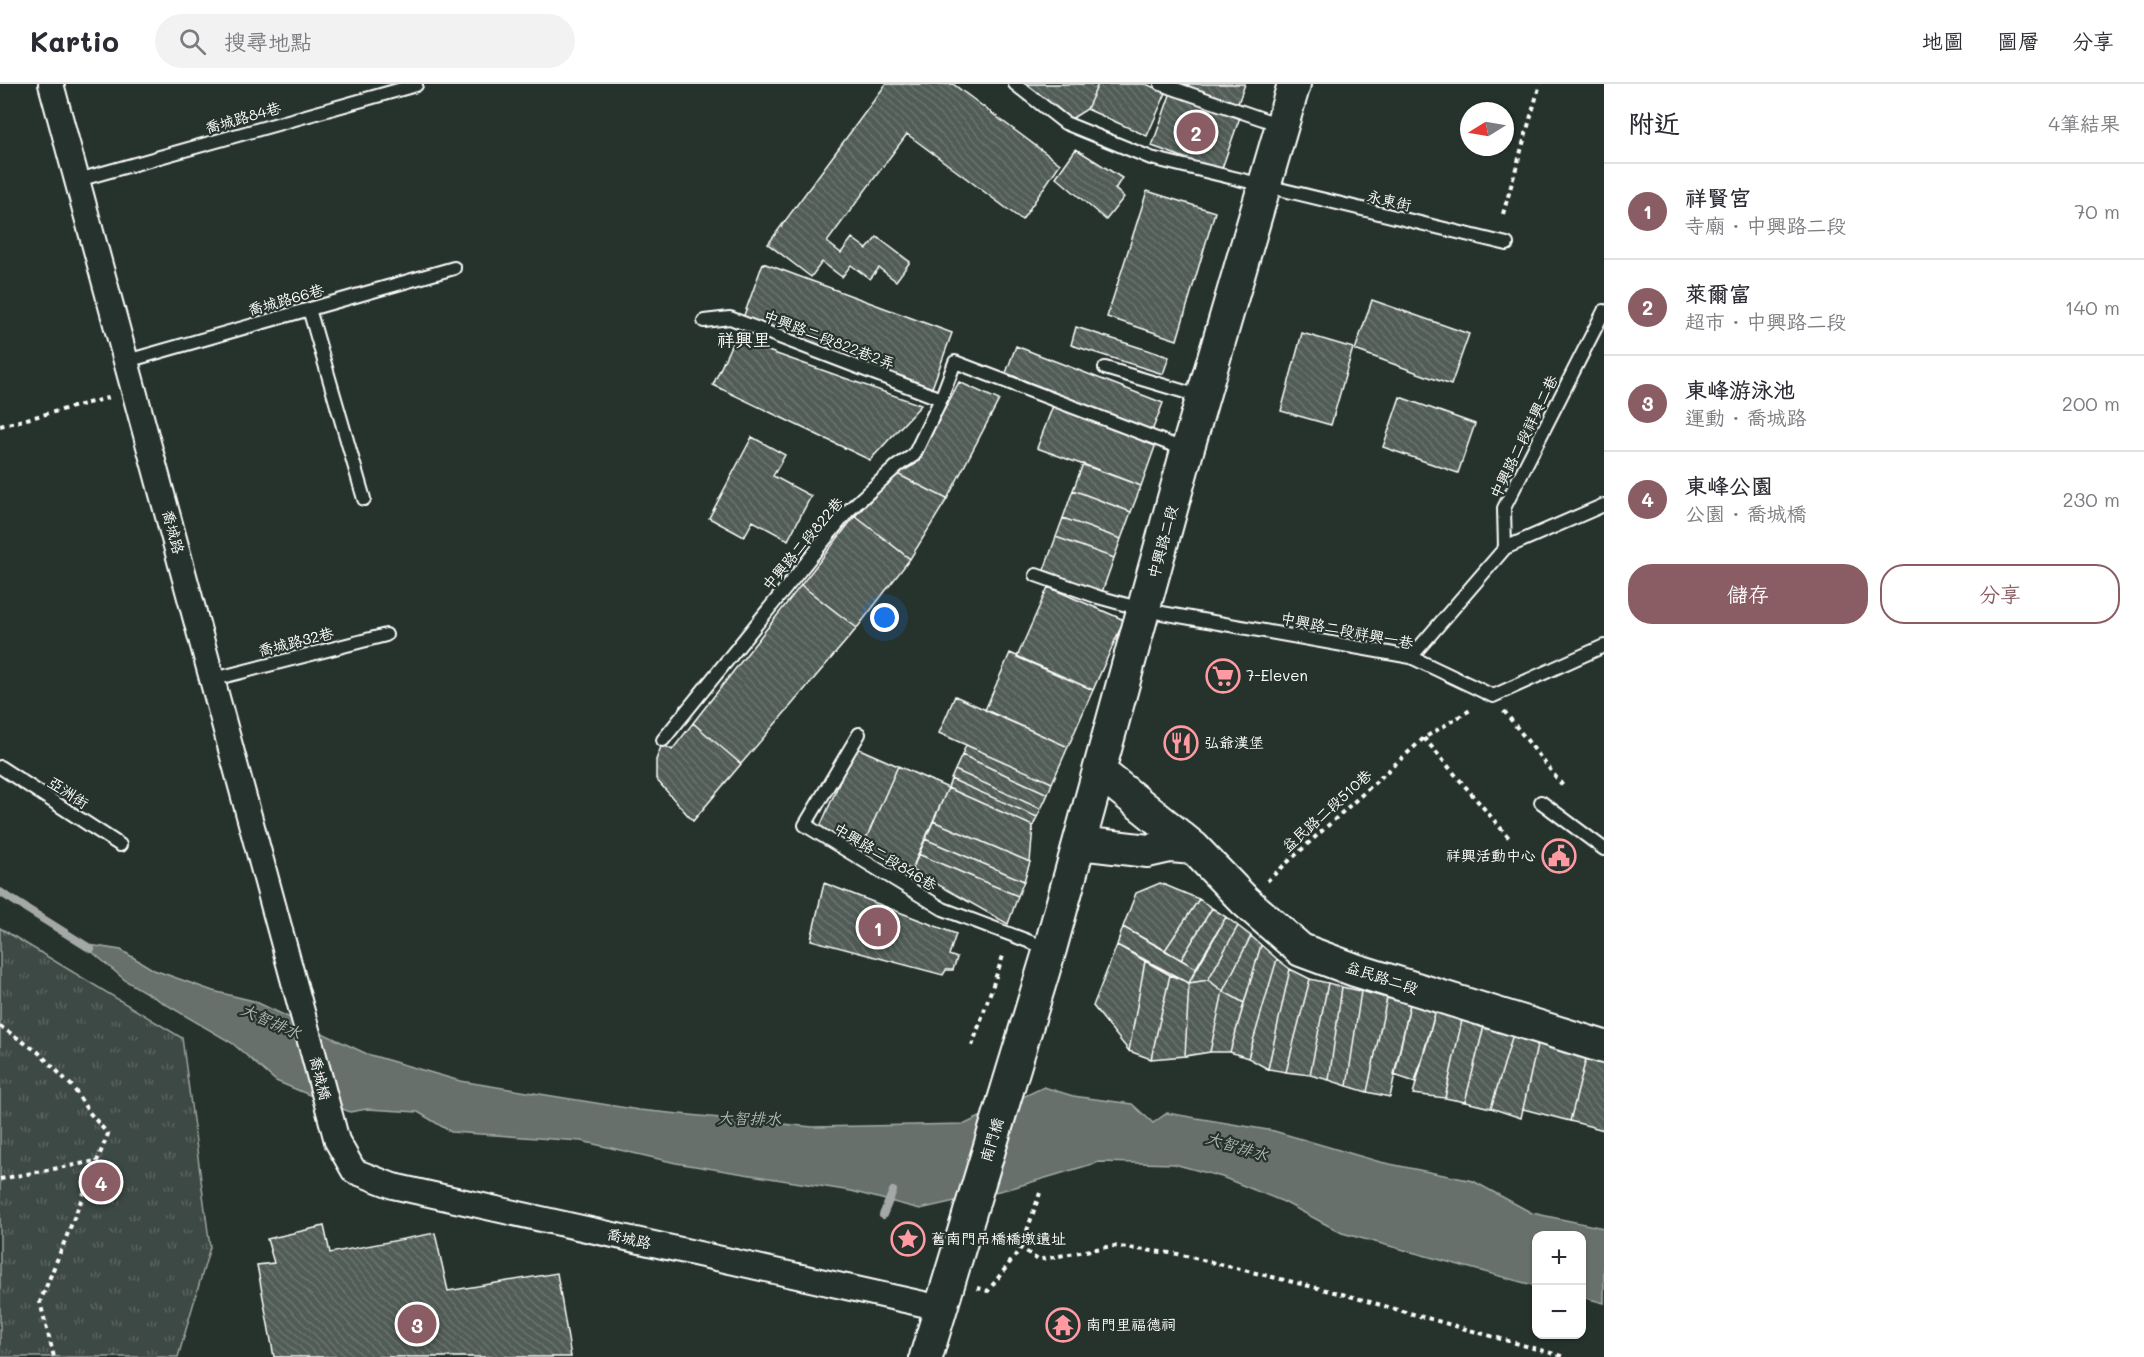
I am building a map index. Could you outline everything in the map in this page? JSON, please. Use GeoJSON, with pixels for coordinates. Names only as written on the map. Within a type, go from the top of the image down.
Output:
{"type":"FeatureCollection","features":[{"type":"Feature","properties":{"kind":"street","name":"喬城路"},"geometry":{"type":"LineString","coordinates":[[51,84],[295,979]]}},
{"type":"Feature","properties":{"kind":"street","name":"中興路二段"},"geometry":{"type":"LineString","coordinates":[[1035,1001],[1145,610],[1187,451],[1280,125],[1294,84]]}},
{"type":"Feature","properties":{"kind":"street","name":"益民路二段"},"geometry":{"type":"LineString","coordinates":[[1100,772],[1194,848],[1245,901],[1301,950],[1355,970],[1604,1047]]}},
{"type":"Feature","properties":{"kind":"street"},"geometry":{"type":"LineString","coordinates":[[1080,843],[1148,851],[1170,846],[1194,848]]}},
{"type":"Feature","properties":{"kind":"street","name":"喬城橋"},"geometry":{"type":"LineString","coordinates":[[295,979],[337,1141]]}},
{"type":"Feature","properties":{"kind":"street","name":"南門橋"},"geometry":{"type":"LineString","coordinates":[[926,1357],[1035,1001]]}},
{"type":"Feature","properties":{"kind":"street","name":"喬城路"},"geometry":{"type":"LineString","coordinates":[[337,1141],[354,1171],[393,1186],[945,1293]]}},
{"type":"Feature","properties":{"kind":"lane","name":"永東街"},"geometry":{"type":"LineString","coordinates":[[1016,84],[1065,123],[1140,154],[1264,187],[1507,244]]}},
{"type":"Feature","properties":{"kind":"lane"},"geometry":{"type":"LineString","coordinates":[[1161,84],[1280,125]]}},
{"type":"Feature","properties":{"kind":"lane","name":"喬城路84巷"},"geometry":{"type":"LineString","coordinates":[[78,180],[416,86]]}},
{"type":"Feature","properties":{"kind":"lane","name":"喬城路66巷"},"geometry":{"type":"LineString","coordinates":[[127,361],[454,268]]}},
{"type":"Feature","properties":{"kind":"lane"},"geometry":{"type":"LineString","coordinates":[[309,309],[364,499]]}},
{"type":"Feature","properties":{"kind":"lane","name":"中興路二段祥興二巷"},"geometry":{"type":"LineString","coordinates":[[1505,548],[1504,508],[1604,311]]}},
{"type":"Feature","properties":{"kind":"lane","name":"中興路二段822巷2弄"},"geometry":{"type":"LineString","coordinates":[[704,321],[730,318],[941,399]]}},
{"type":"Feature","properties":{"kind":"lane","name":"中興路二段822巷"},"geometry":{"type":"LineString","coordinates":[[663,740],[848,511],[914,455],[941,399],[955,362],[1187,451]]}},
{"type":"Feature","properties":{"kind":"lane"},"geometry":{"type":"LineString","coordinates":[[1106,368],[1202,398]]}},
{"type":"Feature","properties":{"kind":"lane"},"geometry":{"type":"LineString","coordinates":[[1412,657],[1505,548],[1604,505]]}},
{"type":"Feature","properties":{"kind":"lane","name":"中興路二段祥興一巷"},"geometry":{"type":"LineString","coordinates":[[1036,575],[1098,597],[1145,610],[1412,657],[1493,696]]}},
{"type":"Feature","properties":{"kind":"lane","name":"喬城路32巷"},"geometry":{"type":"LineString","coordinates":[[214,679],[386,635]]}},
{"type":"Feature","properties":{"kind":"lane"},"geometry":{"type":"LineString","coordinates":[[1493,696],[1604,646]]}},
{"type":"Feature","properties":{"kind":"lane","name":"中興路二段846巷"},"geometry":{"type":"LineString","coordinates":[[859,734],[805,825],[943,909],[1050,950]]}},
{"type":"Feature","properties":{"kind":"lane","name":"亞洲街"},"geometry":{"type":"LineString","coordinates":[[0,767],[120,845]]}},
{"type":"Feature","properties":{"kind":"lane"},"geometry":{"type":"LineString","coordinates":[[1541,802],[1604,849]]}},
{"type":"Feature","properties":{"kind":"path"},"geometry":{"type":"LineString","coordinates":[[1503,214],[1540,84]]}},
{"type":"Feature","properties":{"kind":"path"},"geometry":{"type":"LineString","coordinates":[[0,426],[135,390]]}},
{"type":"Feature","properties":{"kind":"path"},"geometry":{"type":"LineString","coordinates":[[1510,839],[1424,738],[1493,696],[1563,786]]}},
{"type":"Feature","properties":{"kind":"path","name":"益民路二段510巷"},"geometry":{"type":"LineString","coordinates":[[1245,901],[1424,738]]}},
{"type":"Feature","properties":{"kind":"path"},"geometry":{"type":"LineString","coordinates":[[972,1046],[1011,935]]}},
{"type":"Feature","properties":{"kind":"path"},"geometry":{"type":"LineString","coordinates":[[0,1026],[45,1059],[73,1087],[87,1111],[108,1134],[40,1302],[54,1357]]}},
{"type":"Feature","properties":{"kind":"path"},"geometry":{"type":"LineString","coordinates":[[0,1179],[97,1161]]}},
{"type":"Feature","properties":{"kind":"path"},"geometry":{"type":"LineString","coordinates":[[945,1293],[988,1291],[1021,1248],[1040,1193]]}},
{"type":"Feature","properties":{"kind":"path"},"geometry":{"type":"LineString","coordinates":[[1021,1248],[1038,1260],[1112,1246],[1178,1254],[1342,1294],[1565,1357]]}},
{"type":"Feature","properties":{"kind":"green space"},"geometry":{"type":"Polygon","coordinates":[[[0,928],[182,1038],[210,1247],[178,1357],[0,1357],[0,928]]]}},
{"type":"Feature","properties":{"kind":"water"},"geometry":{"type":"Polygon","coordinates":[[[83,944],[121,950],[154,970],[213,991],[254,1001],[367,1054],[460,1081],[639,1110],[813,1127],[965,1124],[1044,1087],[1073,1096],[1132,1104],[1153,1123],[1167,1113],[1274,1131],[1380,1162],[1473,1181],[1532,1213],[1604,1228],[1604,1303],[1586,1298],[1586,1231],[1532,1231],[1532,1285],[1342,1233],[1284,1202],[1222,1177],[1174,1164],[1099,1162],[1012,1188],[920,1209],[851,1191],[676,1163],[581,1141],[451,1132],[418,1112],[367,1109],[350,1112],[276,1081],[232,1043],[126,981],[83,944]]]}},
{"type":"Feature","properties":{"kind":"building"},"geometry":{"type":"Polygon","coordinates":[[[886,84],[953,84],[1060,164],[1022,220],[907,134],[827,242],[841,253],[852,238],[867,249],[877,237],[910,262],[896,281],[879,268],[870,279],[851,265],[842,277],[822,262],[811,277],[768,244],[886,84]]]}},
{"type":"Feature","properties":{"kind":"building"},"geometry":{"type":"Polygon","coordinates":[[[1026,84],[1098,84],[1087,109],[1071,119],[1026,84]]]}},
{"type":"Feature","properties":{"kind":"building"},"geometry":{"type":"Polygon","coordinates":[[[1098,84],[1146,84],[1166,93],[1147,136],[1087,109],[1098,84]]]}},
{"type":"Feature","properties":{"kind":"building"},"geometry":{"type":"Polygon","coordinates":[[[1174,84],[1245,84],[1236,109],[1174,84]]]}},
{"type":"Feature","properties":{"kind":"building"},"geometry":{"type":"Polygon","coordinates":[[[1171,92],[1240,117],[1221,171],[1152,146],[1171,92]]]}},
{"type":"Feature","properties":{"kind":"building"},"geometry":{"type":"Polygon","coordinates":[[[1076,149],[1122,178],[1115,189],[1124,197],[1106,220],[1056,177],[1076,149]]]}},
{"type":"Feature","properties":{"kind":"building"},"geometry":{"type":"Polygon","coordinates":[[[1147,191],[1215,212],[1177,340],[1107,317],[1147,191]]]}},
{"type":"Feature","properties":{"kind":"building"},"geometry":{"type":"Polygon","coordinates":[[[763,263],[952,333],[932,388],[743,318],[763,263]]]}},
{"type":"Feature","properties":{"kind":"building"},"geometry":{"type":"Polygon","coordinates":[[[1372,300],[1469,334],[1451,385],[1355,350],[1372,300]]]}},
{"type":"Feature","properties":{"kind":"building"},"geometry":{"type":"Polygon","coordinates":[[[1076,327],[1169,357],[1163,374],[1071,345],[1076,327]]]}},
{"type":"Feature","properties":{"kind":"building"},"geometry":{"type":"Polygon","coordinates":[[[1302,333],[1353,348],[1331,425],[1281,411],[1302,333]]]}},
{"type":"Feature","properties":{"kind":"building"},"geometry":{"type":"Polygon","coordinates":[[[734,339],[921,405],[870,460],[713,385],[734,339]]]}},
{"type":"Feature","properties":{"kind":"building"},"geometry":{"type":"Polygon","coordinates":[[[1016,346],[1163,403],[1152,431],[1006,373],[1016,346]]]}},
{"type":"Feature","properties":{"kind":"building"},"geometry":{"type":"Polygon","coordinates":[[[959,382],[999,400],[947,499],[897,474],[916,464],[959,382]]]}},
{"type":"Feature","properties":{"kind":"building"},"geometry":{"type":"Polygon","coordinates":[[[1400,397],[1475,424],[1458,473],[1383,447],[1400,397]]]}},
{"type":"Feature","properties":{"kind":"building"},"geometry":{"type":"Polygon","coordinates":[[[1054,403],[1157,441],[1141,486],[1037,448],[1054,403]]]}},
{"type":"Feature","properties":{"kind":"building"},"geometry":{"type":"Polygon","coordinates":[[[752,437],[785,455],[773,476],[811,496],[788,540],[753,521],[744,537],[709,518],[752,437]]]}},
{"type":"Feature","properties":{"kind":"building"},"geometry":{"type":"Polygon","coordinates":[[[1083,464],[1141,486],[1131,512],[1073,490],[1083,464]]]}},
{"type":"Feature","properties":{"kind":"building"},"geometry":{"type":"Polygon","coordinates":[[[897,474],[947,499],[910,559],[855,516],[897,474]]]}},
{"type":"Feature","properties":{"kind":"building"},"geometry":{"type":"Polygon","coordinates":[[[1073,490],[1131,512],[1121,539],[1063,518],[1073,490]]]}},
{"type":"Feature","properties":{"kind":"building"},"geometry":{"type":"Polygon","coordinates":[[[855,516],[910,559],[857,628],[801,585],[855,516]]]}},
{"type":"Feature","properties":{"kind":"building"},"geometry":{"type":"Polygon","coordinates":[[[1063,518],[1121,539],[1114,558],[1056,537],[1063,518]]]}},
{"type":"Feature","properties":{"kind":"building"},"geometry":{"type":"Polygon","coordinates":[[[1056,537],[1114,558],[1102,592],[1044,570],[1056,537]]]}},
{"type":"Feature","properties":{"kind":"building"},"geometry":{"type":"Polygon","coordinates":[[[801,585],[857,628],[741,764],[693,723],[801,585]]]}},
{"type":"Feature","properties":{"kind":"building"},"geometry":{"type":"Polygon","coordinates":[[[1048,587],[1124,620],[1093,690],[1017,657],[1048,587]]]}},
{"type":"Feature","properties":{"kind":"building"},"geometry":{"type":"Polygon","coordinates":[[[1010,653],[1093,690],[1068,747],[985,710],[1010,653]]]}},
{"type":"Feature","properties":{"kind":"building"},"geometry":{"type":"Polygon","coordinates":[[[955,696],[1068,747],[1052,783],[939,733],[955,696]]]}},
{"type":"Feature","properties":{"kind":"building"},"geometry":{"type":"Polygon","coordinates":[[[693,723],[741,764],[693,821],[656,779],[656,760],[662,744],[672,750],[693,723]]]}},
{"type":"Feature","properties":{"kind":"building"},"geometry":{"type":"Polygon","coordinates":[[[966,745],[1052,783],[1048,794],[962,755],[966,745]]]}},
{"type":"Feature","properties":{"kind":"building"},"geometry":{"type":"Polygon","coordinates":[[[855,747],[898,766],[862,848],[819,829],[855,747]]]}},
{"type":"Feature","properties":{"kind":"building"},"geometry":{"type":"Polygon","coordinates":[[[962,755],[1048,794],[1041,809],[955,770],[962,755]]]}},
{"type":"Feature","properties":{"kind":"building"},"geometry":{"type":"Polygon","coordinates":[[[898,766],[948,788],[912,870],[862,848],[898,766]]]}},
{"type":"Feature","properties":{"kind":"building"},"geometry":{"type":"Polygon","coordinates":[[[955,770],[1041,809],[1037,817],[951,779],[955,770]]]}},
{"type":"Feature","properties":{"kind":"building"},"geometry":{"type":"Polygon","coordinates":[[[951,779],[1037,817],[1033,826],[948,788],[951,779]]]}},
{"type":"Feature","properties":{"kind":"building"},"geometry":{"type":"Polygon","coordinates":[[[948,788],[1033,826],[1030,862],[933,821],[948,788]]]}},
{"type":"Feature","properties":{"kind":"building"},"geometry":{"type":"Polygon","coordinates":[[[933,821],[1030,862],[1024,881],[925,839],[933,821]]]}},
{"type":"Feature","properties":{"kind":"building"},"geometry":{"type":"Polygon","coordinates":[[[925,839],[1024,881],[1018,896],[918,854],[925,839]]]}},
{"type":"Feature","properties":{"kind":"building"},"geometry":{"type":"Polygon","coordinates":[[[918,854],[1018,896],[1008,924],[912,870],[918,854]]]}},
{"type":"Feature","properties":{"kind":"building"},"geometry":{"type":"Polygon","coordinates":[[[824,883],[956,934],[949,955],[957,958],[953,970],[946,970],[943,975],[811,940],[824,883]]]}},
{"type":"Feature","properties":{"kind":"building"},"geometry":{"type":"Polygon","coordinates":[[[1160,883],[1199,899],[1165,950],[1123,927],[1136,893],[1160,883]]]}},
{"type":"Feature","properties":{"kind":"building"},"geometry":{"type":"Polygon","coordinates":[[[1199,899],[1212,908],[1181,960],[1165,950],[1199,899]]]}},
{"type":"Feature","properties":{"kind":"building"},"geometry":{"type":"Polygon","coordinates":[[[1212,908],[1226,917],[1196,968],[1181,960],[1212,908]]]}},
{"type":"Feature","properties":{"kind":"building"},"geometry":{"type":"Polygon","coordinates":[[[1226,917],[1238,926],[1208,980],[1189,983],[1226,917]]]}},
{"type":"Feature","properties":{"kind":"building"},"geometry":{"type":"Polygon","coordinates":[[[1238,926],[1251,936],[1223,991],[1208,980],[1238,926]]]}},
{"type":"Feature","properties":{"kind":"building"},"geometry":{"type":"Polygon","coordinates":[[[1123,927],[1196,968],[1189,983],[1117,945],[1123,927]]]}},
{"type":"Feature","properties":{"kind":"building"},"geometry":{"type":"Polygon","coordinates":[[[1251,936],[1261,945],[1244,1003],[1223,991],[1251,936]]]}},
{"type":"Feature","properties":{"kind":"building"},"geometry":{"type":"Polygon","coordinates":[[[1117,945],[1145,961],[1129,1051],[1093,1006],[1117,945]]]}},
{"type":"Feature","properties":{"kind":"building"},"geometry":{"type":"Polygon","coordinates":[[[1261,945],[1277,959],[1248,1058],[1230,1052],[1261,945]]]}},
{"type":"Feature","properties":{"kind":"building"},"geometry":{"type":"Polygon","coordinates":[[[1277,959],[1290,969],[1268,1069],[1248,1058],[1277,959]]]}},
{"type":"Feature","properties":{"kind":"building"},"geometry":{"type":"Polygon","coordinates":[[[1145,961],[1170,975],[1151,1059],[1129,1051],[1145,961]]]}},
{"type":"Feature","properties":{"kind":"building"},"geometry":{"type":"Polygon","coordinates":[[[1290,969],[1310,979],[1286,1072],[1268,1069],[1290,969]]]}},
{"type":"Feature","properties":{"kind":"building"},"geometry":{"type":"Polygon","coordinates":[[[1170,975],[1189,983],[1185,1056],[1151,1059],[1170,975]]]}},
{"type":"Feature","properties":{"kind":"building"},"geometry":{"type":"Polygon","coordinates":[[[1310,979],[1328,983],[1310,1075],[1286,1072],[1310,979]]]}},
{"type":"Feature","properties":{"kind":"building"},"geometry":{"type":"Polygon","coordinates":[[[1208,980],[1223,991],[1210,1052],[1185,1056],[1189,983],[1208,980]]]}},
{"type":"Feature","properties":{"kind":"building"},"geometry":{"type":"Polygon","coordinates":[[[1328,983],[1342,987],[1329,1080],[1310,1075],[1328,983]]]}},
{"type":"Feature","properties":{"kind":"building"},"geometry":{"type":"Polygon","coordinates":[[[1342,987],[1361,991],[1347,1086],[1329,1080],[1342,987]]]}},
{"type":"Feature","properties":{"kind":"building"},"geometry":{"type":"Polygon","coordinates":[[[1223,991],[1244,1003],[1230,1052],[1210,1052],[1223,991]]]}},
{"type":"Feature","properties":{"kind":"building"},"geometry":{"type":"Polygon","coordinates":[[[1361,991],[1387,998],[1367,1092],[1347,1086],[1361,991]]]}},
{"type":"Feature","properties":{"kind":"building"},"geometry":{"type":"Polygon","coordinates":[[[1387,998],[1410,1004],[1390,1097],[1367,1092],[1387,998]]]}},
{"type":"Feature","properties":{"kind":"building"},"geometry":{"type":"Polygon","coordinates":[[[1410,1004],[1436,1010],[1415,1082],[1394,1075],[1410,1004]]]}},
{"type":"Feature","properties":{"kind":"building"},"geometry":{"type":"Polygon","coordinates":[[[1436,1010],[1462,1020],[1445,1098],[1413,1094],[1436,1010]]]}},
{"type":"Feature","properties":{"kind":"building"},"geometry":{"type":"Polygon","coordinates":[[[1462,1020],[1484,1026],[1465,1102],[1445,1098],[1462,1020]]]}},
{"type":"Feature","properties":{"kind":"building"},"geometry":{"type":"Polygon","coordinates":[[[1484,1026],[1513,1034],[1491,1108],[1465,1102],[1484,1026]]]}},
{"type":"Feature","properties":{"kind":"building"},"geometry":{"type":"Polygon","coordinates":[[[1513,1034],[1538,1041],[1521,1118],[1491,1108],[1513,1034]]]}},
{"type":"Feature","properties":{"kind":"building"},"geometry":{"type":"Polygon","coordinates":[[[1538,1041],[1587,1055],[1570,1121],[1523,1109],[1538,1041]]]}},
{"type":"Feature","properties":{"kind":"building"},"geometry":{"type":"Polygon","coordinates":[[[1587,1055],[1604,1062],[1604,1130],[1570,1121],[1587,1055]]]}},
{"type":"Feature","properties":{"kind":"building"},"geometry":{"type":"Polygon","coordinates":[[[324,1226],[330,1253],[435,1233],[448,1291],[557,1273],[571,1357],[274,1357],[257,1265],[274,1263],[267,1239],[324,1226]]]}},
{"type":"Feature","properties":{"kind":"waterway","name":"大智排水"},"geometry":{"type":"LineString","coordinates":[[0,892],[91,949]]}},
{"type":"Feature","properties":{"kind":"waterway"},"geometry":{"type":"LineString","coordinates":[[883,1215],[893,1191]]}},
{"type":"Feature","properties":{"kind":"place","name":"萊爾富"},"geometry":{"type":"Point","coordinates":[1196,132]}},
{"type":"Feature","properties":{"kind":"place","name":"7-Eleven"},"geometry":{"type":"Point","coordinates":[1223,676]}},
{"type":"Feature","properties":{"kind":"place","name":"弘爺漢堡"},"geometry":{"type":"Point","coordinates":[1181,743]}},
{"type":"Feature","properties":{"kind":"place","name":"祥興活動中心"},"geometry":{"type":"Point","coordinates":[1559,856]}},
{"type":"Feature","properties":{"kind":"place","name":"祥賢宮"},"geometry":{"type":"Point","coordinates":[878,927]}},
{"type":"Feature","properties":{"kind":"place","name":"東峰公園"},"geometry":{"type":"Point","coordinates":[101,1182]}},
{"type":"Feature","properties":{"kind":"place","name":"舊南門吊橋橋墩遺址"},"geometry":{"type":"Point","coordinates":[908,1239]}},
{"type":"Feature","properties":{"kind":"place","name":"東峰游泳池"},"geometry":{"type":"Point","coordinates":[417,1324]}},
{"type":"Feature","properties":{"kind":"place","name":"南門里福德祠"},"geometry":{"type":"Point","coordinates":[1063,1325]}},
{"type":"Feature","properties":{"kind":"district","name":"祥興里"},"geometry":{"type":"Point","coordinates":[744,340]}}]}
